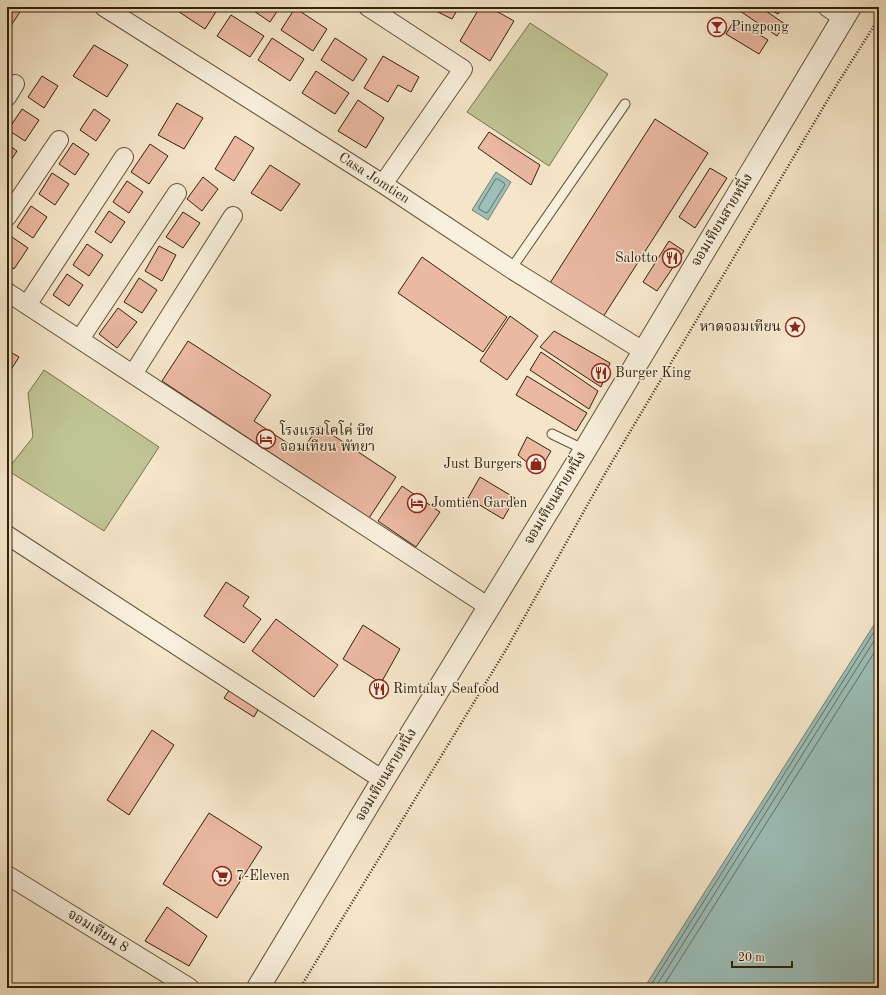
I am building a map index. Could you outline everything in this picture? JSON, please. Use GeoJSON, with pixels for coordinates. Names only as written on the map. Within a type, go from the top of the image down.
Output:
{"type":"FeatureCollection","features":[{"type":"Feature","properties":{"kind":"street","name":"Casa Jomtien"},"geometry":{"type":"LineString","coordinates":[[104,7],[384,184],[511,269],[643,351]]}},
{"type":"Feature","properties":{"kind":"street"},"geometry":{"type":"LineString","coordinates":[[368,7],[463,69],[384,184]]}},
{"type":"Feature","properties":{"kind":"street","name":"จอมเทียนสายหนึ่ง"},"geometry":{"type":"LineString","coordinates":[[258,988],[383,780],[585,450],[840,11]]}},
{"type":"Feature","properties":{"kind":"street"},"geometry":{"type":"LineString","coordinates":[[7,217],[59,140]]}},
{"type":"Feature","properties":{"kind":"street"},"geometry":{"type":"LineString","coordinates":[[27,305],[124,157]]}},
{"type":"Feature","properties":{"kind":"street"},"geometry":{"type":"LineString","coordinates":[[80,339],[177,193]]}},
{"type":"Feature","properties":{"kind":"street"},"geometry":{"type":"LineString","coordinates":[[133,374],[233,216]]}},
{"type":"Feature","properties":{"kind":"street"},"geometry":{"type":"LineString","coordinates":[[7,292],[489,607]]}},
{"type":"Feature","properties":{"kind":"street"},"geometry":{"type":"LineString","coordinates":[[7,535],[383,780]]}},
{"type":"Feature","properties":{"kind":"street","name":"จอมเทียน 8"},"geometry":{"type":"LineString","coordinates":[[7,875],[190,988]]}},
{"type":"Feature","properties":{"kind":"lane"},"geometry":{"type":"LineString","coordinates":[[511,269],[625,104]]}},
{"type":"Feature","properties":{"kind":"lane"},"geometry":{"type":"LineString","coordinates":[[552,434],[585,450]]}},
{"type":"Feature","properties":{"kind":"path"},"geometry":{"type":"LineString","coordinates":[[300,988],[507,648],[606,472],[832,93],[879,18]]}},
{"type":"Feature","properties":{"kind":"green space"},"geometry":{"type":"Polygon","coordinates":[[[530,23],[608,74],[549,166],[467,112],[530,23]]]}},
{"type":"Feature","properties":{"kind":"green space"},"geometry":{"type":"Polygon","coordinates":[[[44,370],[159,447],[104,531],[7,470],[33,437],[28,393],[44,370]]]}},
{"type":"Feature","properties":{"kind":"water"},"geometry":{"type":"Polygon","coordinates":[[[496,172],[511,182],[488,220],[472,210],[496,172]]]}},
{"type":"Feature","properties":{"kind":"water"},"geometry":{"type":"Polygon","coordinates":[[[879,617],[879,988],[644,988],[879,617]]]}},
{"type":"Feature","properties":{"kind":"building"},"geometry":{"type":"Polygon","coordinates":[[[7,7],[23,7],[9,29],[7,28],[7,7]]]}},
{"type":"Feature","properties":{"kind":"building"},"geometry":{"type":"Polygon","coordinates":[[[173,7],[219,7],[205,29],[173,7]]]}},
{"type":"Feature","properties":{"kind":"building"},"geometry":{"type":"Polygon","coordinates":[[[248,7],[280,7],[270,22],[248,7]]]}},
{"type":"Feature","properties":{"kind":"building"},"geometry":{"type":"Polygon","coordinates":[[[428,7],[459,7],[452,19],[428,7]]]}},
{"type":"Feature","properties":{"kind":"building"},"geometry":{"type":"Polygon","coordinates":[[[480,7],[489,7],[514,21],[490,61],[460,41],[480,7]]]}},
{"type":"Feature","properties":{"kind":"building"},"geometry":{"type":"Polygon","coordinates":[[[734,7],[760,7],[785,24],[777,36],[734,7]]]}},
{"type":"Feature","properties":{"kind":"building"},"geometry":{"type":"Polygon","coordinates":[[[766,7],[782,7],[778,14],[766,7]]]}},
{"type":"Feature","properties":{"kind":"building"},"geometry":{"type":"Polygon","coordinates":[[[295,8],[327,29],[313,51],[281,30],[295,8]]]}},
{"type":"Feature","properties":{"kind":"building"},"geometry":{"type":"Polygon","coordinates":[[[231,15],[264,36],[250,57],[217,36],[231,15]]]}},
{"type":"Feature","properties":{"kind":"building"},"geometry":{"type":"Polygon","coordinates":[[[735,19],[768,40],[759,54],[726,34],[735,19]]]}},
{"type":"Feature","properties":{"kind":"building"},"geometry":{"type":"Polygon","coordinates":[[[272,38],[304,59],[290,81],[258,60],[272,38]]]}},
{"type":"Feature","properties":{"kind":"building"},"geometry":{"type":"Polygon","coordinates":[[[335,38],[367,59],[353,81],[321,60],[335,38]]]}},
{"type":"Feature","properties":{"kind":"building"},"geometry":{"type":"Polygon","coordinates":[[[94,45],[128,65],[107,97],[73,76],[94,45]]]}},
{"type":"Feature","properties":{"kind":"building"},"geometry":{"type":"Polygon","coordinates":[[[383,56],[419,77],[411,92],[398,85],[388,102],[364,88],[383,56]]]}},
{"type":"Feature","properties":{"kind":"building"},"geometry":{"type":"Polygon","coordinates":[[[316,71],[349,93],[335,114],[302,93],[316,71]]]}},
{"type":"Feature","properties":{"kind":"building"},"geometry":{"type":"Polygon","coordinates":[[[42,76],[58,86],[44,108],[28,97],[42,76]]]}},
{"type":"Feature","properties":{"kind":"building"},"geometry":{"type":"Polygon","coordinates":[[[358,100],[384,118],[366,148],[338,131],[358,100]]]}},
{"type":"Feature","properties":{"kind":"building"},"geometry":{"type":"Polygon","coordinates":[[[177,103],[203,118],[184,149],[158,135],[177,103]]]}},
{"type":"Feature","properties":{"kind":"building"},"geometry":{"type":"Polygon","coordinates":[[[22,109],[39,120],[25,141],[8,130],[22,109]]]}},
{"type":"Feature","properties":{"kind":"building"},"geometry":{"type":"Polygon","coordinates":[[[94,109],[110,120],[96,141],[80,130],[94,109]]]}},
{"type":"Feature","properties":{"kind":"building"},"geometry":{"type":"Polygon","coordinates":[[[655,119],[708,153],[603,317],[550,283],[655,119]]]}},
{"type":"Feature","properties":{"kind":"building"},"geometry":{"type":"Polygon","coordinates":[[[489,132],[540,165],[531,185],[478,148],[489,132]]]}},
{"type":"Feature","properties":{"kind":"building"},"geometry":{"type":"Polygon","coordinates":[[[235,136],[254,148],[234,181],[215,169],[235,136]]]}},
{"type":"Feature","properties":{"kind":"building"},"geometry":{"type":"Polygon","coordinates":[[[73,143],[89,154],[75,175],[59,164],[73,143]]]}},
{"type":"Feature","properties":{"kind":"building"},"geometry":{"type":"Polygon","coordinates":[[[7,144],[17,151],[7,166],[7,144]]]}},
{"type":"Feature","properties":{"kind":"building"},"geometry":{"type":"Polygon","coordinates":[[[150,144],[168,156],[149,184],[131,172],[150,144]]]}},
{"type":"Feature","properties":{"kind":"building"},"geometry":{"type":"Polygon","coordinates":[[[270,165],[300,184],[281,211],[251,193],[270,165]]]}},
{"type":"Feature","properties":{"kind":"building"},"geometry":{"type":"Polygon","coordinates":[[[710,168],[727,178],[695,228],[679,217],[710,168]]]}},
{"type":"Feature","properties":{"kind":"building"},"geometry":{"type":"Polygon","coordinates":[[[52,173],[69,184],[55,205],[39,194],[52,173]]]}},
{"type":"Feature","properties":{"kind":"building"},"geometry":{"type":"Polygon","coordinates":[[[203,177],[218,189],[202,211],[187,199],[203,177]]]}},
{"type":"Feature","properties":{"kind":"building"},"geometry":{"type":"Polygon","coordinates":[[[127,181],[143,192],[129,213],[113,202],[127,181]]]}},
{"type":"Feature","properties":{"kind":"building"},"geometry":{"type":"Polygon","coordinates":[[[31,206],[47,217],[33,238],[17,227],[31,206]]]}},
{"type":"Feature","properties":{"kind":"building"},"geometry":{"type":"Polygon","coordinates":[[[109,211],[125,222],[111,243],[95,232],[109,211]]]}},
{"type":"Feature","properties":{"kind":"building"},"geometry":{"type":"Polygon","coordinates":[[[183,212],[200,223],[183,248],[166,237],[183,212]]]}},
{"type":"Feature","properties":{"kind":"building"},"geometry":{"type":"Polygon","coordinates":[[[12,237],[28,248],[14,269],[7,264],[7,244],[12,237]]]}},
{"type":"Feature","properties":{"kind":"building"},"geometry":{"type":"Polygon","coordinates":[[[669,241],[684,251],[657,291],[643,282],[669,241]]]}},
{"type":"Feature","properties":{"kind":"building"},"geometry":{"type":"Polygon","coordinates":[[[87,244],[103,255],[89,276],[73,265],[87,244]]]}},
{"type":"Feature","properties":{"kind":"building"},"geometry":{"type":"Polygon","coordinates":[[[159,246],[176,255],[162,281],[145,271],[159,246]]]}},
{"type":"Feature","properties":{"kind":"building"},"geometry":{"type":"Polygon","coordinates":[[[422,257],[507,317],[483,352],[398,293],[422,257]]]}},
{"type":"Feature","properties":{"kind":"building"},"geometry":{"type":"Polygon","coordinates":[[[67,274],[83,285],[69,306],[53,295],[67,274]]]}},
{"type":"Feature","properties":{"kind":"building"},"geometry":{"type":"Polygon","coordinates":[[[139,278],[157,290],[142,313],[124,302],[139,278]]]}},
{"type":"Feature","properties":{"kind":"building"},"geometry":{"type":"Polygon","coordinates":[[[118,308],[137,322],[117,348],[99,334],[118,308]]]}},
{"type":"Feature","properties":{"kind":"building"},"geometry":{"type":"Polygon","coordinates":[[[510,316],[538,336],[507,380],[480,361],[510,316]]]}},
{"type":"Feature","properties":{"kind":"building"},"geometry":{"type":"Polygon","coordinates":[[[554,331],[610,363],[601,387],[540,347],[554,331]]]}},
{"type":"Feature","properties":{"kind":"building","name":"โรงแรมโคโค่ บีช จอมเทียน พัทยา"},"geometry":{"type":"Polygon","coordinates":[[[188,341],[271,395],[254,421],[301,452],[319,426],[396,477],[369,518],[162,381],[188,341]]]}},
{"type":"Feature","properties":{"kind":"building"},"geometry":{"type":"Polygon","coordinates":[[[7,350],[19,357],[7,376],[7,350]]]}},
{"type":"Feature","properties":{"kind":"building"},"geometry":{"type":"Polygon","coordinates":[[[541,352],[598,391],[589,409],[530,370],[541,352]]]}},
{"type":"Feature","properties":{"kind":"building"},"geometry":{"type":"Polygon","coordinates":[[[527,376],[587,413],[576,431],[516,395],[527,376]]]}},
{"type":"Feature","properties":{"kind":"building"},"geometry":{"type":"Polygon","coordinates":[[[527,437],[551,451],[539,472],[518,455],[527,437]]]}},
{"type":"Feature","properties":{"kind":"building"},"geometry":{"type":"Polygon","coordinates":[[[480,477],[515,498],[503,519],[468,498],[480,477]]]}},
{"type":"Feature","properties":{"kind":"building"},"geometry":{"type":"Polygon","coordinates":[[[402,486],[440,512],[416,547],[378,521],[402,486]]]}},
{"type":"Feature","properties":{"kind":"building"},"geometry":{"type":"Polygon","coordinates":[[[226,582],[249,597],[243,606],[261,619],[244,643],[204,616],[226,582]]]}},
{"type":"Feature","properties":{"kind":"building"},"geometry":{"type":"Polygon","coordinates":[[[276,619],[338,665],[314,697],[252,651],[276,619]]]}},
{"type":"Feature","properties":{"kind":"building"},"geometry":{"type":"Polygon","coordinates":[[[363,625],[400,649],[381,683],[343,659],[363,625]]]}},
{"type":"Feature","properties":{"kind":"building"},"geometry":{"type":"Polygon","coordinates":[[[232,686],[261,704],[254,717],[224,698],[232,686]]]}},
{"type":"Feature","properties":{"kind":"building"},"geometry":{"type":"Polygon","coordinates":[[[152,730],[174,745],[129,815],[107,800],[152,730]]]}},
{"type":"Feature","properties":{"kind":"building"},"geometry":{"type":"Polygon","coordinates":[[[209,813],[262,847],[217,918],[163,884],[209,813]]]}},
{"type":"Feature","properties":{"kind":"building"},"geometry":{"type":"Polygon","coordinates":[[[167,907],[207,936],[189,966],[145,941],[167,907]]]}},
{"type":"Feature","properties":{"kind":"place","name":"Pingpong"},"geometry":{"type":"Point","coordinates":[717,27]}},
{"type":"Feature","properties":{"kind":"place","name":"Salotto"},"geometry":{"type":"Point","coordinates":[672,258]}},
{"type":"Feature","properties":{"kind":"place","name":"หาดจอมเทียน"},"geometry":{"type":"Point","coordinates":[795,327]}},
{"type":"Feature","properties":{"kind":"place","name":"Burger King"},"geometry":{"type":"Point","coordinates":[601,373]}},
{"type":"Feature","properties":{"kind":"place","name":"โรงแรมโคโค่ บีช จอมเทียน พัทยา"},"geometry":{"type":"Point","coordinates":[266,439]}},
{"type":"Feature","properties":{"kind":"place","name":"Just Burgers"},"geometry":{"type":"Point","coordinates":[536,464]}},
{"type":"Feature","properties":{"kind":"place","name":"Jomtien Garden"},"geometry":{"type":"Point","coordinates":[417,503]}},
{"type":"Feature","properties":{"kind":"place","name":"Rimtalay Seafood"},"geometry":{"type":"Point","coordinates":[379,689]}},
{"type":"Feature","properties":{"kind":"place","name":"7-Eleven"},"geometry":{"type":"Point","coordinates":[222,876]}}]}
